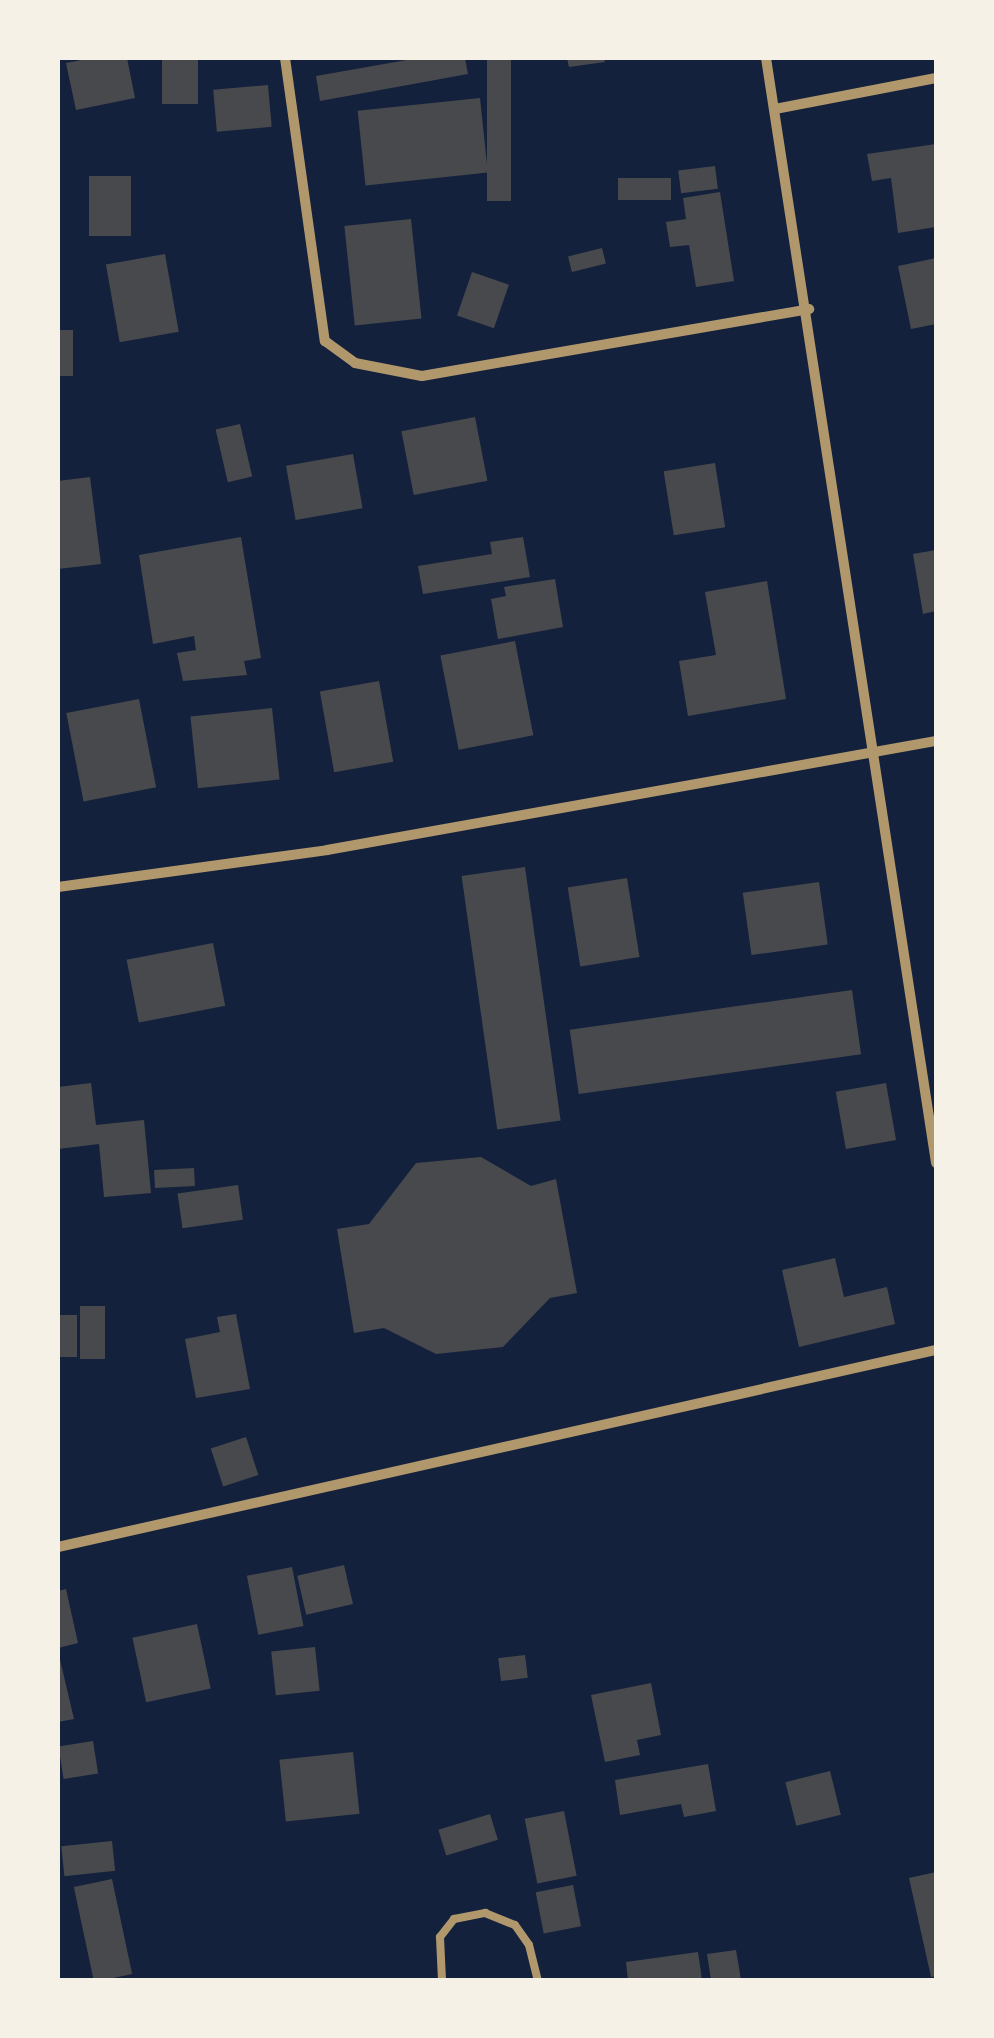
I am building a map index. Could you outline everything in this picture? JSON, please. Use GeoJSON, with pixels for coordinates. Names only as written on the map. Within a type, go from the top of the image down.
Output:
{"type":"FeatureCollection","features":[{"type":"Feature","properties":{"kind":"street"},"geometry":{"type":"LineString","coordinates":[[286,58],[325,341],[355,363],[422,376],[809,309]]}},
{"type":"Feature","properties":{"kind":"street"},"geometry":{"type":"LineString","coordinates":[[766,58],[809,309],[870,752],[936,1163]]}},
{"type":"Feature","properties":{"kind":"street"},"geometry":{"type":"LineString","coordinates":[[775,108],[936,78]]}},
{"type":"Feature","properties":{"kind":"street"},"geometry":{"type":"LineString","coordinates":[[58,887],[327,850],[936,741]]}},
{"type":"Feature","properties":{"kind":"street"},"geometry":{"type":"LineString","coordinates":[[58,1547],[936,1350]]}},
{"type":"Feature","properties":{"kind":"lane"},"geometry":{"type":"LineString","coordinates":[[442,1980],[440,1938],[454,1919],[485,1913],[515,1925],[530,1945],[538,1980]]}},
{"type":"Feature","properties":{"kind":"building"},"geometry":{"type":"Polygon","coordinates":[[[127,58],[135,98],[76,110],[66,63],[127,58]]]}},
{"type":"Feature","properties":{"kind":"building"},"geometry":{"type":"Polygon","coordinates":[[[162,58],[198,58],[198,104],[162,104],[162,58]]]}},
{"type":"Feature","properties":{"kind":"building"},"geometry":{"type":"Polygon","coordinates":[[[418,58],[465,58],[468,74],[320,101],[316,76],[418,58]]]}},
{"type":"Feature","properties":{"kind":"building"},"geometry":{"type":"Polygon","coordinates":[[[487,58],[511,58],[511,201],[487,201],[487,58]]]}},
{"type":"Feature","properties":{"kind":"building"},"geometry":{"type":"Polygon","coordinates":[[[567,58],[604,58],[605,62],[569,67],[567,58]]]}},
{"type":"Feature","properties":{"kind":"building"},"geometry":{"type":"Polygon","coordinates":[[[268,85],[272,127],[217,132],[213,90],[268,85]]]}},
{"type":"Feature","properties":{"kind":"building"},"geometry":{"type":"Polygon","coordinates":[[[480,98],[488,173],[366,185],[358,111],[480,98]]]}},
{"type":"Feature","properties":{"kind":"building"},"geometry":{"type":"Polygon","coordinates":[[[936,144],[936,227],[898,233],[891,178],[872,181],[867,154],[936,144]]]}},
{"type":"Feature","properties":{"kind":"building"},"geometry":{"type":"Polygon","coordinates":[[[715,166],[718,189],[681,193],[678,171],[715,166]]]}},
{"type":"Feature","properties":{"kind":"building"},"geometry":{"type":"Polygon","coordinates":[[[89,176],[131,176],[131,236],[89,236],[89,176]]]}},
{"type":"Feature","properties":{"kind":"building"},"geometry":{"type":"Polygon","coordinates":[[[618,178],[671,178],[671,200],[618,200],[618,178]]]}},
{"type":"Feature","properties":{"kind":"building"},"geometry":{"type":"Polygon","coordinates":[[[720,192],[734,281],[696,287],[689,245],[670,247],[666,222],[686,219],[683,198],[720,192]]]}},
{"type":"Feature","properties":{"kind":"building"},"geometry":{"type":"Polygon","coordinates":[[[411,219],[421,318],[355,325],[344,226],[411,219]]]}},
{"type":"Feature","properties":{"kind":"building"},"geometry":{"type":"Polygon","coordinates":[[[602,248],[606,264],[572,272],[568,256],[602,248]]]}},
{"type":"Feature","properties":{"kind":"building"},"geometry":{"type":"Polygon","coordinates":[[[165,254],[179,332],[120,342],[106,264],[165,254]]]}},
{"type":"Feature","properties":{"kind":"building"},"geometry":{"type":"Polygon","coordinates":[[[936,258],[936,324],[911,329],[898,266],[936,258]]]}},
{"type":"Feature","properties":{"kind":"building"},"geometry":{"type":"Polygon","coordinates":[[[472,272],[509,285],[494,328],[457,315],[472,272]]]}},
{"type":"Feature","properties":{"kind":"building"},"geometry":{"type":"Polygon","coordinates":[[[58,330],[73,330],[73,376],[58,376],[58,330]]]}},
{"type":"Feature","properties":{"kind":"building"},"geometry":{"type":"Polygon","coordinates":[[[475,417],[487,481],[414,495],[401,431],[475,417]]]}},
{"type":"Feature","properties":{"kind":"building"},"geometry":{"type":"Polygon","coordinates":[[[240,424],[252,477],[228,482],[216,430],[240,424]]]}},
{"type":"Feature","properties":{"kind":"building"},"geometry":{"type":"Polygon","coordinates":[[[353,454],[363,508],[296,520],[286,466],[353,454]]]}},
{"type":"Feature","properties":{"kind":"building"},"geometry":{"type":"Polygon","coordinates":[[[715,463],[725,527],[674,535],[664,471],[715,463]]]}},
{"type":"Feature","properties":{"kind":"building"},"geometry":{"type":"Polygon","coordinates":[[[90,477],[101,564],[58,569],[58,481],[90,477]]]}},
{"type":"Feature","properties":{"kind":"building"},"geometry":{"type":"Polygon","coordinates":[[[241,537],[261,658],[244,661],[247,675],[183,681],[177,653],[196,650],[194,636],[153,644],[139,555],[241,537]]]}},
{"type":"Feature","properties":{"kind":"building"},"geometry":{"type":"Polygon","coordinates":[[[523,537],[530,577],[423,594],[418,566],[492,554],[490,542],[523,537]]]}},
{"type":"Feature","properties":{"kind":"building"},"geometry":{"type":"Polygon","coordinates":[[[936,550],[936,611],[923,614],[913,554],[936,550]]]}},
{"type":"Feature","properties":{"kind":"building"},"geometry":{"type":"Polygon","coordinates":[[[555,579],[563,627],[498,639],[491,599],[506,596],[504,587],[555,579]]]}},
{"type":"Feature","properties":{"kind":"building"},"geometry":{"type":"Polygon","coordinates":[[[767,581],[786,699],[688,716],[679,661],[716,655],[705,592],[767,581]]]}},
{"type":"Feature","properties":{"kind":"building"},"geometry":{"type":"Polygon","coordinates":[[[515,641],[533,735],[459,750],[440,656],[515,641]]]}},
{"type":"Feature","properties":{"kind":"building"},"geometry":{"type":"Polygon","coordinates":[[[379,681],[393,762],[334,772],[320,691],[379,681]]]}},
{"type":"Feature","properties":{"kind":"building"},"geometry":{"type":"Polygon","coordinates":[[[139,699],[156,787],[84,801],[66,713],[139,699]]]}},
{"type":"Feature","properties":{"kind":"building"},"geometry":{"type":"Polygon","coordinates":[[[272,708],[280,780],[198,788],[190,717],[272,708]]]}},
{"type":"Feature","properties":{"kind":"building"},"geometry":{"type":"Polygon","coordinates":[[[525,867],[561,1121],[497,1129],[462,876],[525,867]]]}},
{"type":"Feature","properties":{"kind":"building"},"geometry":{"type":"Polygon","coordinates":[[[627,878],[640,957],[580,966],[568,887],[627,878]]]}},
{"type":"Feature","properties":{"kind":"building"},"geometry":{"type":"Polygon","coordinates":[[[819,882],[828,944],[752,955],[743,893],[819,882]]]}},
{"type":"Feature","properties":{"kind":"building"},"geometry":{"type":"Polygon","coordinates":[[[213,943],[225,1006],[139,1023],[127,960],[213,943]]]}},
{"type":"Feature","properties":{"kind":"building"},"geometry":{"type":"Polygon","coordinates":[[[852,990],[861,1054],[579,1094],[570,1030],[852,990]]]}},
{"type":"Feature","properties":{"kind":"building"},"geometry":{"type":"Polygon","coordinates":[[[91,1083],[96,1125],[144,1120],[151,1193],[104,1197],[99,1144],[58,1149],[58,1087],[91,1083]]]}},
{"type":"Feature","properties":{"kind":"building"},"geometry":{"type":"Polygon","coordinates":[[[886,1083],[896,1140],[846,1149],[836,1092],[886,1083]]]}},
{"type":"Feature","properties":{"kind":"building"},"geometry":{"type":"Polygon","coordinates":[[[481,1157],[531,1186],[556,1179],[577,1293],[550,1298],[503,1347],[436,1354],[384,1328],[354,1333],[337,1229],[369,1224],[416,1163],[481,1157]]]}},
{"type":"Feature","properties":{"kind":"building"},"geometry":{"type":"Polygon","coordinates":[[[194,1168],[195,1186],[155,1188],[154,1170],[194,1168]]]}},
{"type":"Feature","properties":{"kind":"building"},"geometry":{"type":"Polygon","coordinates":[[[238,1185],[243,1220],[182,1228],[178,1193],[238,1185]]]}},
{"type":"Feature","properties":{"kind":"building"},"geometry":{"type":"Polygon","coordinates":[[[835,1258],[844,1297],[887,1287],[895,1324],[799,1347],[782,1270],[835,1258]]]}},
{"type":"Feature","properties":{"kind":"building"},"geometry":{"type":"Polygon","coordinates":[[[80,1306],[105,1306],[105,1359],[80,1359],[80,1306]]]}},
{"type":"Feature","properties":{"kind":"building"},"geometry":{"type":"Polygon","coordinates":[[[236,1314],[250,1389],[196,1398],[185,1339],[220,1332],[217,1317],[236,1314]]]}},
{"type":"Feature","properties":{"kind":"building"},"geometry":{"type":"Polygon","coordinates":[[[58,1315],[77,1315],[77,1357],[58,1357],[58,1315]]]}},
{"type":"Feature","properties":{"kind":"building"},"geometry":{"type":"Polygon","coordinates":[[[246,1437],[258,1475],[223,1486],[211,1448],[246,1437]]]}},
{"type":"Feature","properties":{"kind":"building"},"geometry":{"type":"Polygon","coordinates":[[[344,1565],[353,1604],[306,1615],[297,1576],[344,1565]]]}},
{"type":"Feature","properties":{"kind":"building"},"geometry":{"type":"Polygon","coordinates":[[[292,1567],[303,1626],[258,1635],[247,1576],[292,1567]]]}},
{"type":"Feature","properties":{"kind":"building"},"geometry":{"type":"Polygon","coordinates":[[[66,1589],[78,1643],[58,1648],[58,1591],[66,1589]]]}},
{"type":"Feature","properties":{"kind":"building"},"geometry":{"type":"Polygon","coordinates":[[[197,1624],[211,1689],[146,1702],[132,1638],[197,1624]]]}},
{"type":"Feature","properties":{"kind":"building"},"geometry":{"type":"Polygon","coordinates":[[[315,1647],[320,1691],[276,1695],[271,1652],[315,1647]]]}},
{"type":"Feature","properties":{"kind":"building"},"geometry":{"type":"Polygon","coordinates":[[[58,1651],[74,1719],[58,1722],[58,1651]]]}},
{"type":"Feature","properties":{"kind":"building"},"geometry":{"type":"Polygon","coordinates":[[[525,1655],[528,1678],[501,1681],[498,1658],[525,1655]]]}},
{"type":"Feature","properties":{"kind":"building"},"geometry":{"type":"Polygon","coordinates":[[[651,1683],[661,1735],[637,1740],[640,1755],[605,1762],[591,1695],[651,1683]]]}},
{"type":"Feature","properties":{"kind":"building"},"geometry":{"type":"Polygon","coordinates":[[[93,1741],[98,1774],[64,1779],[58,1746],[93,1741]]]}},
{"type":"Feature","properties":{"kind":"building"},"geometry":{"type":"Polygon","coordinates":[[[353,1752],[359,1814],[286,1821],[279,1760],[353,1752]]]}},
{"type":"Feature","properties":{"kind":"building"},"geometry":{"type":"Polygon","coordinates":[[[708,1764],[716,1811],[684,1817],[681,1804],[620,1815],[615,1780],[708,1764]]]}},
{"type":"Feature","properties":{"kind":"building"},"geometry":{"type":"Polygon","coordinates":[[[830,1771],[841,1815],[796,1826],[785,1782],[830,1771]]]}},
{"type":"Feature","properties":{"kind":"building"},"geometry":{"type":"Polygon","coordinates":[[[564,1811],[577,1876],[537,1883],[525,1819],[564,1811]]]}},
{"type":"Feature","properties":{"kind":"building"},"geometry":{"type":"Polygon","coordinates":[[[490,1814],[498,1840],[446,1856],[438,1830],[490,1814]]]}},
{"type":"Feature","properties":{"kind":"building"},"geometry":{"type":"Polygon","coordinates":[[[112,1841],[115,1871],[64,1876],[61,1846],[112,1841]]]}},
{"type":"Feature","properties":{"kind":"building"},"geometry":{"type":"Polygon","coordinates":[[[936,1872],[936,1976],[931,1977],[909,1878],[936,1872]]]}},
{"type":"Feature","properties":{"kind":"building"},"geometry":{"type":"Polygon","coordinates":[[[112,1879],[132,1974],[94,1980],[74,1887],[112,1879]]]}},
{"type":"Feature","properties":{"kind":"building"},"geometry":{"type":"Polygon","coordinates":[[[573,1885],[581,1926],[544,1933],[536,1892],[573,1885]]]}},
{"type":"Feature","properties":{"kind":"building"},"geometry":{"type":"Polygon","coordinates":[[[736,1950],[741,1980],[711,1980],[707,1954],[736,1950]]]}},
{"type":"Feature","properties":{"kind":"building"},"geometry":{"type":"Polygon","coordinates":[[[698,1952],[702,1980],[628,1980],[626,1962],[698,1952]]]}}]}
